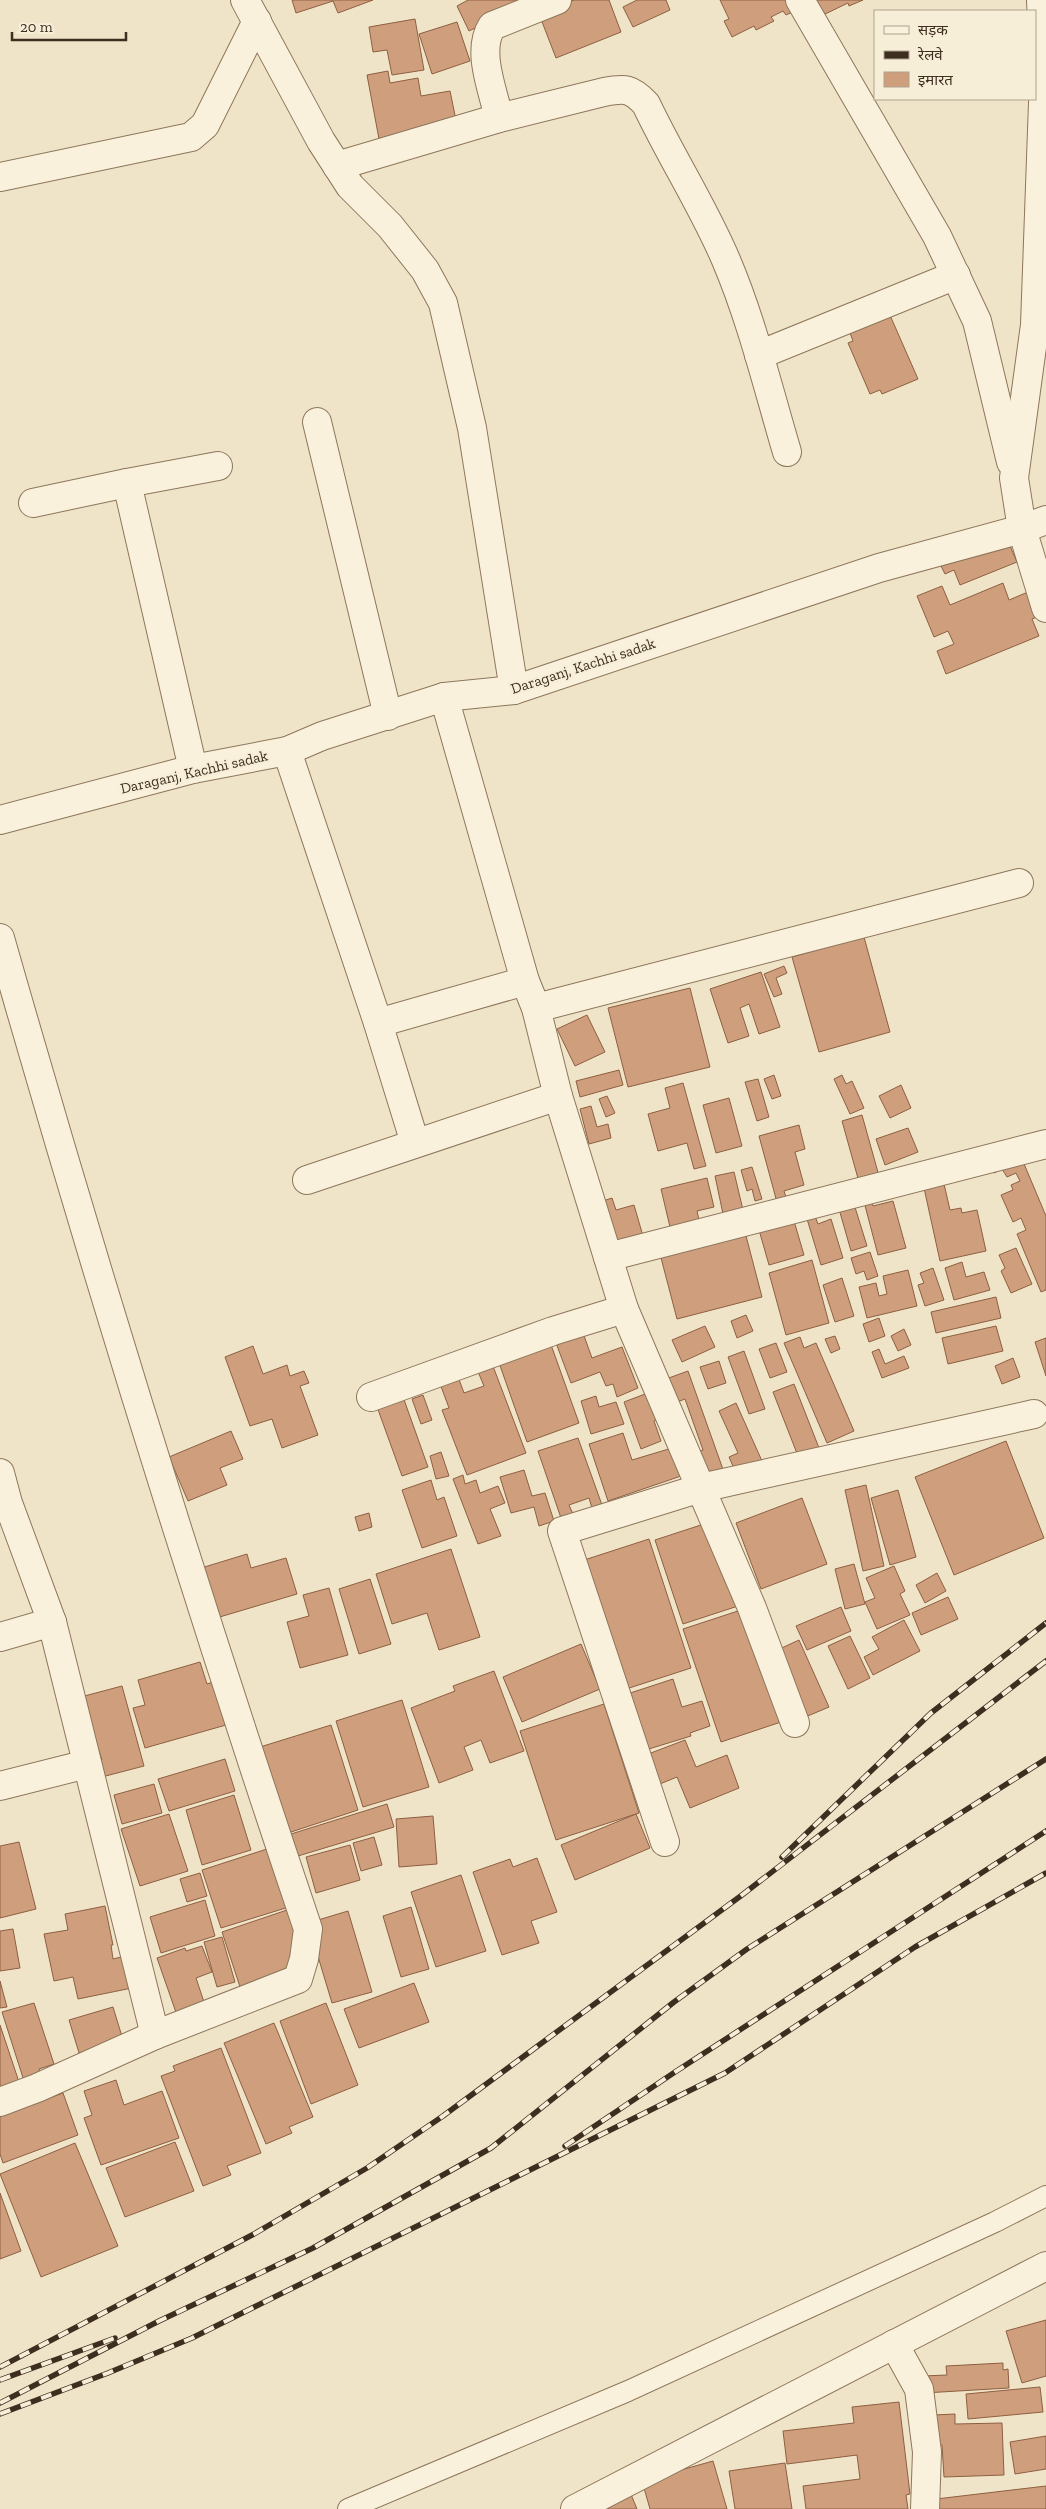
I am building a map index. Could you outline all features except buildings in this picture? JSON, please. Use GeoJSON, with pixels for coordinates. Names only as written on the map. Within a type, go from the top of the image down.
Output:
{"type":"FeatureCollection","features":[{"type":"Feature","properties":{"kind":"street"},"geometry":{"type":"LineString","coordinates":[[499,118],[485,51],[486,35],[492,26],[557,0]]}},
{"type":"Feature","properties":{"kind":"street"},"geometry":{"type":"LineString","coordinates":[[800,0],[938,236],[977,321],[1014,478],[1034,524],[1046,608]]}},
{"type":"Feature","properties":{"kind":"street"},"geometry":{"type":"LineString","coordinates":[[1014,478],[1035,325],[1044,75],[1041,0]]}},
{"type":"Feature","properties":{"kind":"street"},"geometry":{"type":"LineString","coordinates":[[251,10],[337,166],[350,186],[396,233],[424,270],[443,303],[472,428],[514,690]]}},
{"type":"Feature","properties":{"kind":"street"},"geometry":{"type":"LineString","coordinates":[[0,177],[191,136],[205,125],[251,10]]}},
{"type":"Feature","properties":{"kind":"street"},"geometry":{"type":"LineString","coordinates":[[337,166],[499,118],[604,92],[621,89],[634,92],[646,104],[722,251],[740,298],[787,452]]}},
{"type":"Feature","properties":{"kind":"street"},"geometry":{"type":"LineString","coordinates":[[758,356],[956,275]]}},
{"type":"Feature","properties":{"kind":"street"},"geometry":{"type":"LineString","coordinates":[[317,422],[388,716]]}},
{"type":"Feature","properties":{"kind":"street"},"geometry":{"type":"LineString","coordinates":[[33,503],[218,466]]}},
{"type":"Feature","properties":{"kind":"street"},"geometry":{"type":"LineString","coordinates":[[127,483],[193,769]]}},
{"type":"Feature","properties":{"kind":"street","name":"Daraganj, Kachhi sadak"},"geometry":{"type":"LineString","coordinates":[[0,820],[193,769],[287,751],[322,736],[444,697],[514,690],[879,568],[1034,524]]}},
{"type":"Feature","properties":{"kind":"street"},"geometry":{"type":"LineString","coordinates":[[444,697],[525,981],[536,1008],[558,1096],[624,1309],[752,1608],[795,1723]]}},
{"type":"Feature","properties":{"kind":"street"},"geometry":{"type":"LineString","coordinates":[[287,751],[378,1023],[415,1143]]}},
{"type":"Feature","properties":{"kind":"street"},"geometry":{"type":"LineString","coordinates":[[536,1008],[1019,883]]}},
{"type":"Feature","properties":{"kind":"street"},"geometry":{"type":"LineString","coordinates":[[0,938],[59,1144],[195,1586],[308,1930],[298,1979],[155,2035],[37,2088],[0,2102]]}},
{"type":"Feature","properties":{"kind":"street"},"geometry":{"type":"LineString","coordinates":[[378,1023],[525,981]]}},
{"type":"Feature","properties":{"kind":"street"},"geometry":{"type":"LineString","coordinates":[[307,1180],[558,1096]]}},
{"type":"Feature","properties":{"kind":"street"},"geometry":{"type":"LineString","coordinates":[[608,1256],[1046,1144]]}},
{"type":"Feature","properties":{"kind":"street"},"geometry":{"type":"LineString","coordinates":[[371,1397],[553,1331],[624,1309]]}},
{"type":"Feature","properties":{"kind":"street"},"geometry":{"type":"LineString","coordinates":[[665,1842],[562,1531],[701,1488],[1034,1414]]}},
{"type":"Feature","properties":{"kind":"street"},"geometry":{"type":"LineString","coordinates":[[0,1473],[4,1504],[52,1622],[155,2035]]}},
{"type":"Feature","properties":{"kind":"street"},"geometry":{"type":"LineString","coordinates":[[0,1636],[52,1622]]}},
{"type":"Feature","properties":{"kind":"street"},"geometry":{"type":"LineString","coordinates":[[0,1786],[86,1764]]}},
{"type":"Feature","properties":{"kind":"street"},"geometry":{"type":"LineString","coordinates":[[576,2509],[1046,2266]]}},
{"type":"Feature","properties":{"kind":"street"},"geometry":{"type":"LineString","coordinates":[[894,2344],[919,2389],[927,2452],[924,2509]]}},
{"type":"Feature","properties":{"kind":"lane"},"geometry":{"type":"LineString","coordinates":[[348,2509],[628,2392],[996,2222],[1046,2196]]}},
{"type":"Feature","properties":{"kind":"railway"},"geometry":{"type":"LineString","coordinates":[[782,1857],[931,1713],[1046,1623]]}},
{"type":"Feature","properties":{"kind":"railway"},"geometry":{"type":"LineString","coordinates":[[0,2367],[254,2234],[367,2168],[443,2116],[742,1895],[1046,1661]]}},
{"type":"Feature","properties":{"kind":"railway"},"geometry":{"type":"LineString","coordinates":[[0,2403],[159,2321],[313,2248],[491,2148],[674,2002],[747,1949],[1046,1759]]}},
{"type":"Feature","properties":{"kind":"railway"},"geometry":{"type":"LineString","coordinates":[[565,2146],[675,2072],[1046,1831]]}},
{"type":"Feature","properties":{"kind":"railway"},"geometry":{"type":"LineString","coordinates":[[0,2414],[108,2373],[192,2338],[725,2073],[915,1947],[1046,1873]]}},
{"type":"Feature","properties":{"kind":"railway"},"geometry":{"type":"LineString","coordinates":[[0,2380],[115,2338]]}}]}
